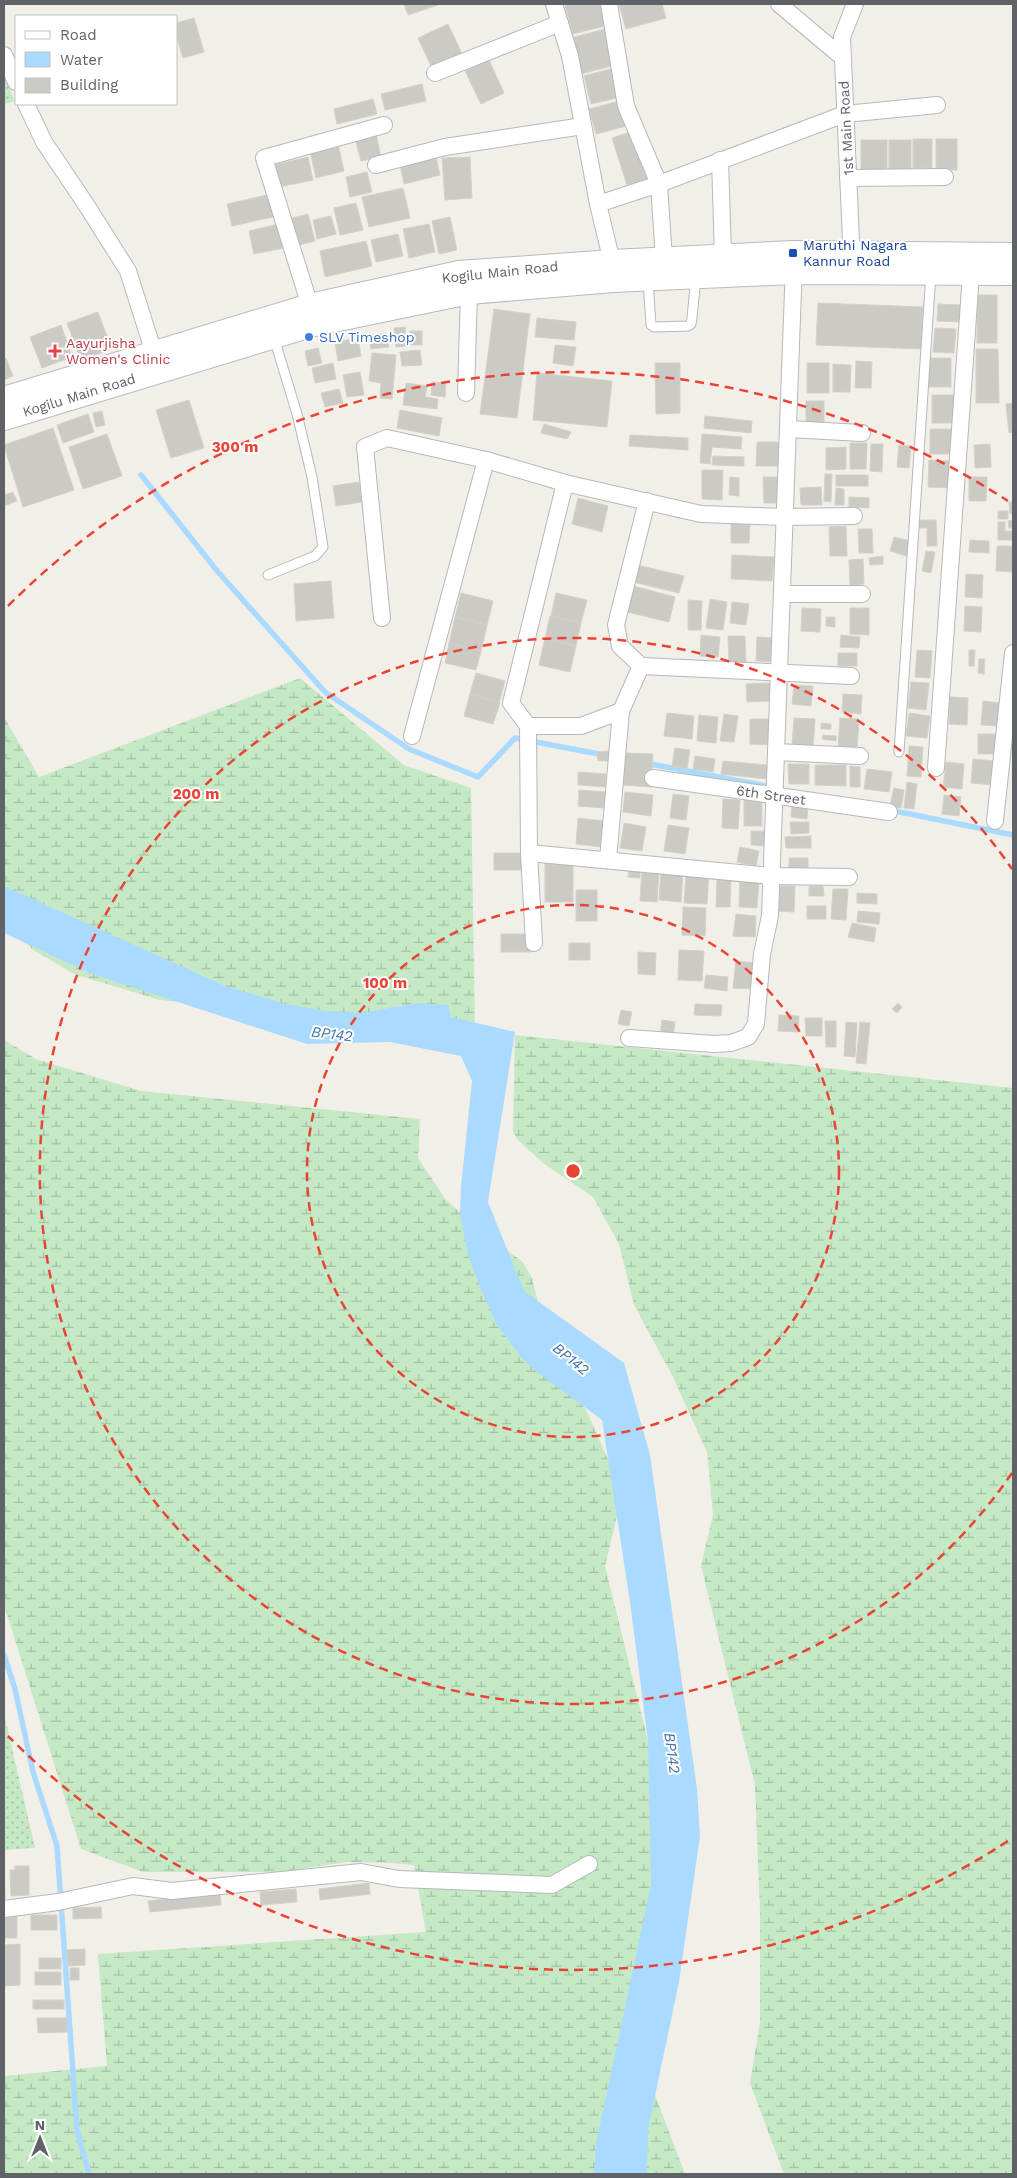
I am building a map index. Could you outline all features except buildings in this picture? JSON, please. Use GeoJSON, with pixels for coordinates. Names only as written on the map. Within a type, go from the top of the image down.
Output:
{"type":"FeatureCollection","features":[{"type":"Feature","properties":{"kind":"main road","name":"Kogilu Main Road"},"geometry":{"type":"LineString","coordinates":[[4,418],[184,354],[310,306],[459,273],[723,256],[794,262],[852,263],[1013,255]]}},
{"type":"Feature","properties":{"kind":"main road","name":"Kogilu Main Road"},"geometry":{"type":"LineString","coordinates":[[4,399],[154,353],[184,354],[274,336],[314,324],[469,292],[696,276],[794,262]]}},
{"type":"Feature","properties":{"kind":"main road","name":"Kogilu Main Road"},"geometry":{"type":"LineString","coordinates":[[852,263],[931,273],[1013,273]]}},
{"type":"Feature","properties":{"kind":"street"},"geometry":{"type":"LineString","coordinates":[[554,4],[570,56],[598,204],[612,262]]}},
{"type":"Feature","properties":{"kind":"street"},"geometry":{"type":"LineString","coordinates":[[609,4],[626,106],[659,184],[664,259]]}},
{"type":"Feature","properties":{"kind":"street"},"geometry":{"type":"LineString","coordinates":[[780,4],[842,57]]}},
{"type":"Feature","properties":{"kind":"street","name":"1st Main Road"},"geometry":{"type":"LineString","coordinates":[[852,263],[842,37],[855,4]]}},
{"type":"Feature","properties":{"kind":"street"},"geometry":{"type":"LineString","coordinates":[[435,73],[560,23]]}},
{"type":"Feature","properties":{"kind":"street"},"geometry":{"type":"LineString","coordinates":[[4,55],[15,80]]}},
{"type":"Feature","properties":{"kind":"street"},"geometry":{"type":"LineString","coordinates":[[26,105],[44,142],[128,271],[154,353]]}},
{"type":"Feature","properties":{"kind":"street"},"geometry":{"type":"LineString","coordinates":[[598,204],[659,184],[845,114],[937,105]]}},
{"type":"Feature","properties":{"kind":"street"},"geometry":{"type":"LineString","coordinates":[[310,306],[264,158],[384,125]]}},
{"type":"Feature","properties":{"kind":"street"},"geometry":{"type":"LineString","coordinates":[[376,165],[445,147],[583,126]]}},
{"type":"Feature","properties":{"kind":"street"},"geometry":{"type":"LineString","coordinates":[[720,160],[723,256]]}},
{"type":"Feature","properties":{"kind":"street"},"geometry":{"type":"LineString","coordinates":[[848,178],[946,177]]}},
{"type":"Feature","properties":{"kind":"street"},"geometry":{"type":"LineString","coordinates":[[629,1038],[714,1044],[731,1043],[748,1037],[756,1024],[762,954],[770,916],[794,262]]}},
{"type":"Feature","properties":{"kind":"street"},"geometry":{"type":"LineString","coordinates":[[936,768],[971,274]]}},
{"type":"Feature","properties":{"kind":"street"},"geometry":{"type":"LineString","coordinates":[[466,393],[469,292]]}},
{"type":"Feature","properties":{"kind":"street"},"geometry":{"type":"LineString","coordinates":[[788,429],[862,433]]}},
{"type":"Feature","properties":{"kind":"street"},"geometry":{"type":"LineString","coordinates":[[382,618],[365,447],[387,438],[486,460],[565,483],[701,514],[785,517],[854,516]]}},
{"type":"Feature","properties":{"kind":"street"},"geometry":{"type":"LineString","coordinates":[[412,736],[486,460]]}},
{"type":"Feature","properties":{"kind":"street"},"geometry":{"type":"LineString","coordinates":[[534,943],[529,853],[528,726],[511,703],[565,483]]}},
{"type":"Feature","properties":{"kind":"street"},"geometry":{"type":"LineString","coordinates":[[647,501],[616,625],[620,646],[641,666],[851,676]]}},
{"type":"Feature","properties":{"kind":"street"},"geometry":{"type":"LineString","coordinates":[[782,594],[862,594]]}},
{"type":"Feature","properties":{"kind":"street"},"geometry":{"type":"LineString","coordinates":[[995,821],[1013,653]]}},
{"type":"Feature","properties":{"kind":"street"},"geometry":{"type":"LineString","coordinates":[[608,860],[621,710],[641,666]]}},
{"type":"Feature","properties":{"kind":"street"},"geometry":{"type":"LineString","coordinates":[[528,726],[581,726],[621,710]]}},
{"type":"Feature","properties":{"kind":"street"},"geometry":{"type":"LineString","coordinates":[[776,752],[860,756]]}},
{"type":"Feature","properties":{"kind":"street","name":"6th Street"},"geometry":{"type":"LineString","coordinates":[[653,778],[889,812]]}},
{"type":"Feature","properties":{"kind":"street"},"geometry":{"type":"LineString","coordinates":[[529,853],[771,876],[849,877]]}},
{"type":"Feature","properties":{"kind":"street"},"geometry":{"type":"LineString","coordinates":[[4,1909],[58,1902],[133,1886],[172,1891],[361,1872],[399,1879],[552,1885],[589,1864]]}},
{"type":"Feature","properties":{"kind":"lane"},"geometry":{"type":"LineString","coordinates":[[899,752],[931,273]]}},
{"type":"Feature","properties":{"kind":"lane"},"geometry":{"type":"LineString","coordinates":[[648,278],[651,325],[654,327],[688,326],[691,324],[692,318],[696,276]]}},
{"type":"Feature","properties":{"kind":"lane"},"geometry":{"type":"LineString","coordinates":[[268,575],[315,556],[322,547],[312,477],[274,336]]}},
{"type":"Feature","properties":{"kind":"green space"},"geometry":{"type":"Polygon","coordinates":[[[4,77],[15,101],[4,104],[4,77]]]}},
{"type":"Feature","properties":{"kind":"green space"},"geometry":{"type":"Polygon","coordinates":[[[300,678],[404,765],[471,788],[475,1031],[160,1000],[74,974],[32,949],[4,917],[4,717],[39,777],[300,678]]]}},
{"type":"Feature","properties":{"kind":"green space"},"geometry":{"type":"Polygon","coordinates":[[[515,1035],[1013,1088],[1013,2174],[784,2174],[750,2083],[760,2023],[760,1912],[755,1785],[701,1566],[713,1515],[707,1452],[672,1375],[634,1305],[619,1244],[593,1197],[543,1163],[518,1140],[513,1132],[515,1035]]]}},
{"type":"Feature","properties":{"kind":"green space"},"geometry":{"type":"Polygon","coordinates":[[[4,1040],[36,1059],[141,1091],[420,1119],[418,1158],[446,1200],[485,1235],[522,1261],[532,1278],[546,1338],[589,1416],[615,1476],[619,1508],[605,1566],[662,1798],[654,2092],[685,2174],[4,2174],[4,2076],[107,2066],[98,1954],[426,1932],[414,1865],[347,1862],[280,1872],[143,1872],[81,1849],[4,1605],[4,1040]]]}},
{"type":"Feature","properties":{"kind":"green space"},"geometry":{"type":"Polygon","coordinates":[[[4,1713],[35,1848],[4,1850],[4,1713]]]}},
{"type":"Feature","properties":{"kind":"water","name":"BP142"},"geometry":{"type":"Polygon","coordinates":[[[4,886],[225,986],[285,1004],[327,1011],[362,1013],[418,1003],[448,1005],[451,1017],[515,1032],[488,1202],[524,1291],[624,1363],[650,1455],[697,1789],[700,1836],[679,1982],[648,2129],[647,2174],[594,2174],[596,2144],[651,1885],[648,1741],[630,1602],[602,1420],[537,1372],[522,1358],[497,1325],[482,1292],[468,1255],[460,1213],[472,1081],[461,1056],[390,1042],[307,1044],[92,974],[4,933],[4,886]]]}},
{"type":"Feature","properties":{"kind":"waterway"},"geometry":{"type":"LineString","coordinates":[[141,475],[218,572],[325,692],[409,749],[478,777],[515,738],[604,755]]}},
{"type":"Feature","properties":{"kind":"waterway"},"geometry":{"type":"LineString","coordinates":[[645,763],[771,787]]}},
{"type":"Feature","properties":{"kind":"waterway"},"geometry":{"type":"LineString","coordinates":[[890,810],[1013,835]]}},
{"type":"Feature","properties":{"kind":"waterway"},"geometry":{"type":"LineString","coordinates":[[4,1655],[15,1689],[33,1772],[57,1846],[77,2130],[89,2174]]}},
{"type":"Feature","properties":{"kind":"place","name":"Maruthi Nagara Kannur Road"},"geometry":{"type":"Point","coordinates":[793,253]}},
{"type":"Feature","properties":{"kind":"place","name":"SLV Timeshop"},"geometry":{"type":"Point","coordinates":[309,337]}},
{"type":"Feature","properties":{"kind":"place","name":"Aayurjisha Women's Clinic"},"geometry":{"type":"Point","coordinates":[55,351]}}]}
